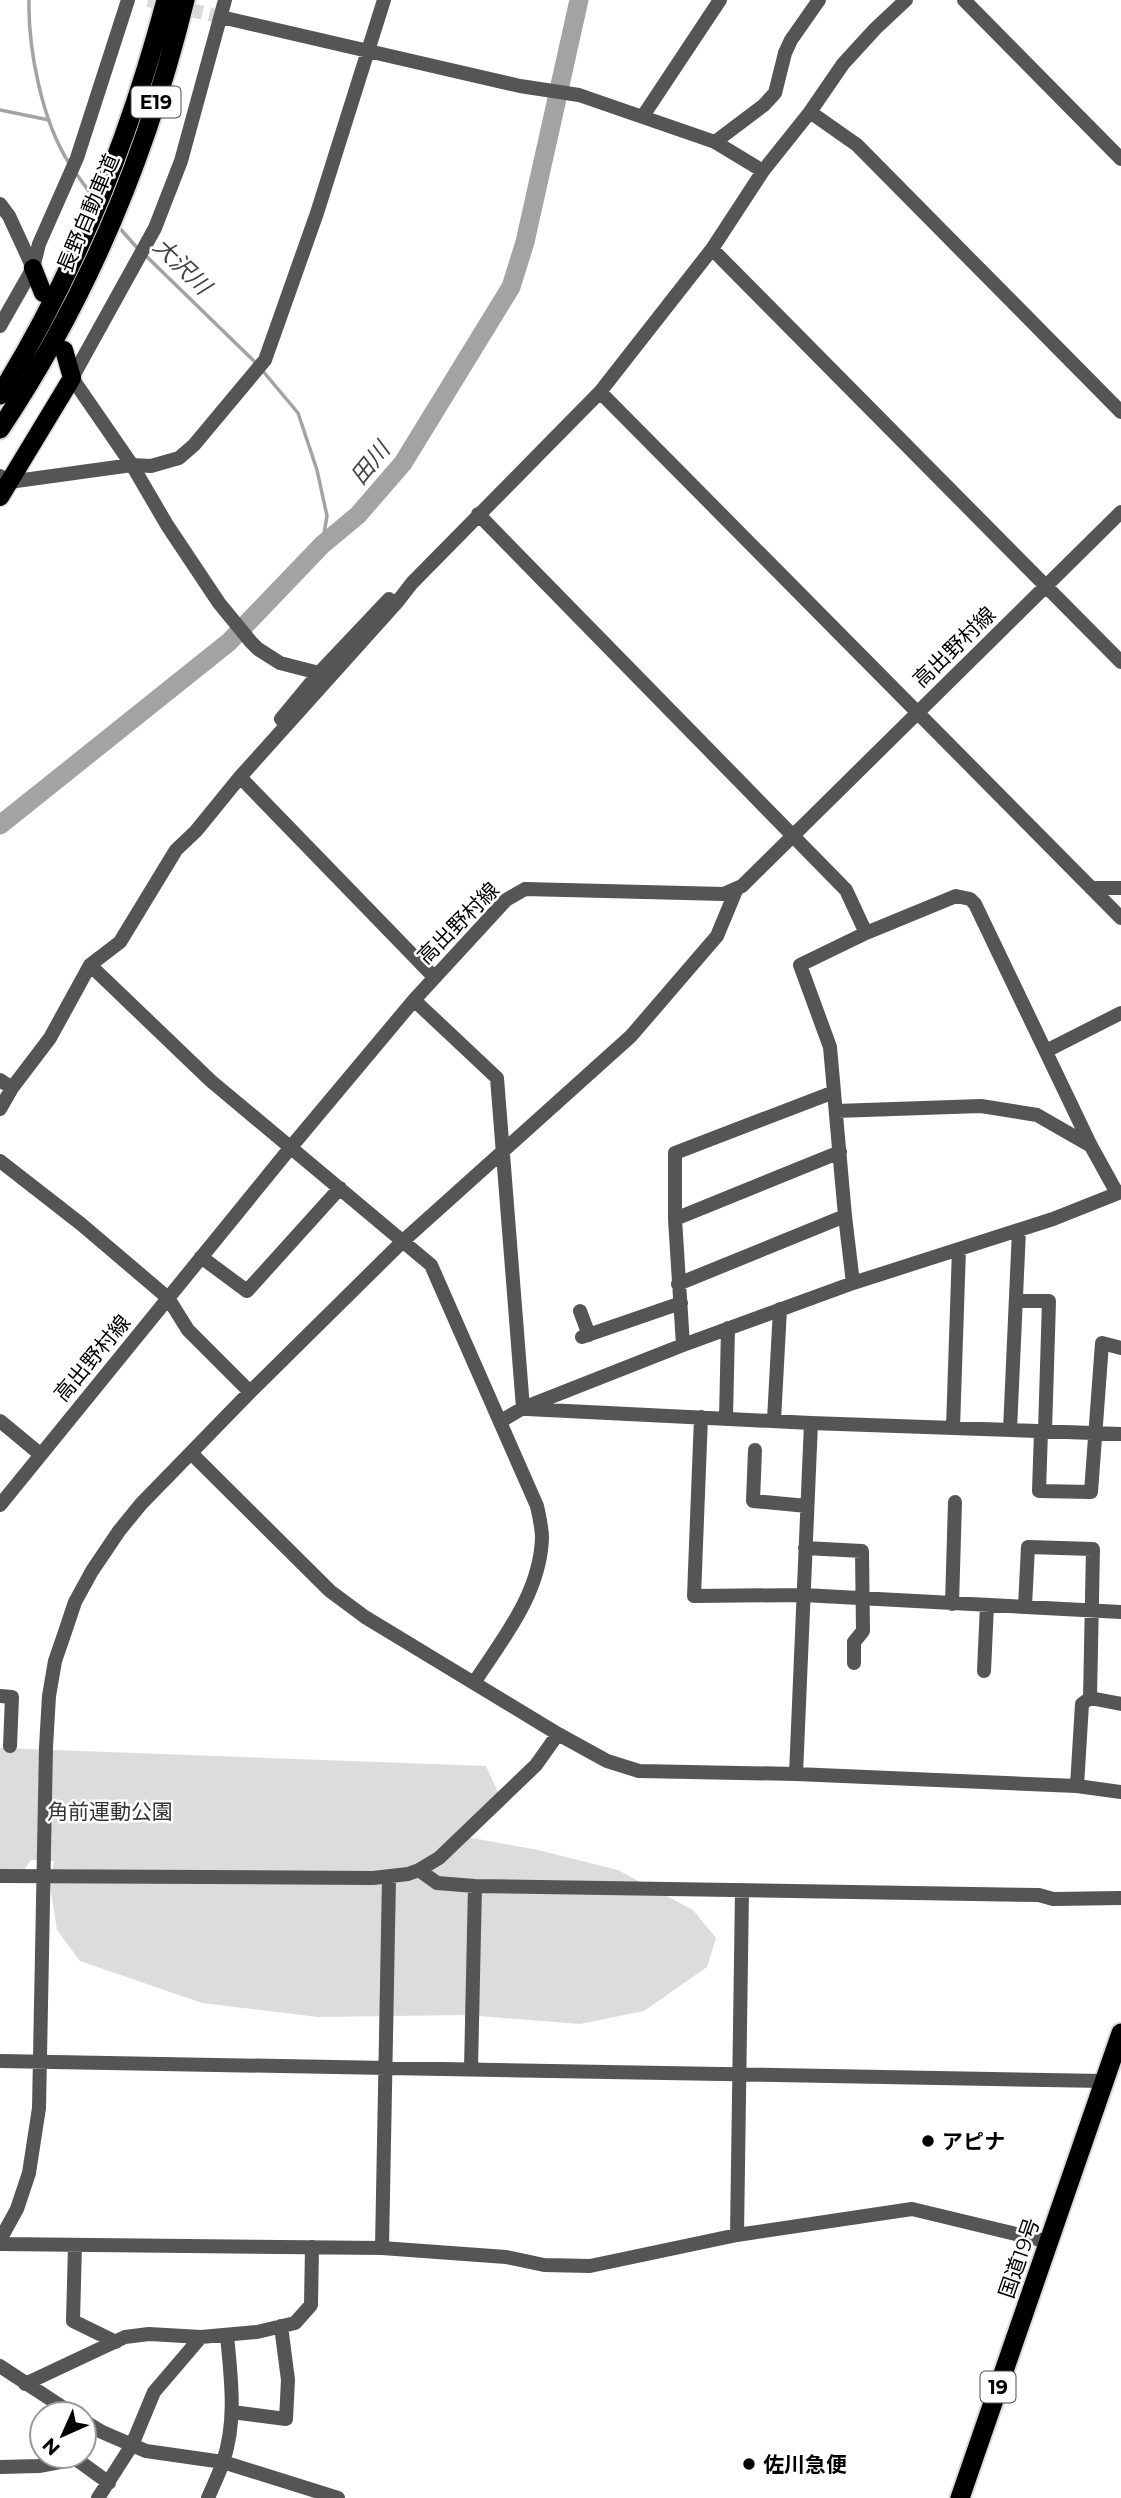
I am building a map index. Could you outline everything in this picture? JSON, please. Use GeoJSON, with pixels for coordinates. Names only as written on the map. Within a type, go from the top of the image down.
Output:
{"type":"FeatureCollection","features":[{"type":"Feature","properties":{"kind":"highway","name":"長野自動車道"},"geometry":{"type":"LineString","coordinates":[[0,395],[30,345],[89,228],[135,110],[166,0]]}},
{"type":"Feature","properties":{"kind":"highway","name":"長野自動車道"},"geometry":{"type":"LineString","coordinates":[[0,429],[39,367],[101,245],[120,201],[151,117],[185,0]]}},
{"type":"Feature","properties":{"kind":"highway","name":"国道19号"},"geometry":{"type":"LineString","coordinates":[[960,2498],[1121,2033]]}},
{"type":"Feature","properties":{"kind":"main road"},"geometry":{"type":"LineString","coordinates":[[33,268],[43,293]]}},
{"type":"Feature","properties":{"kind":"main road"},"geometry":{"type":"LineString","coordinates":[[3,485],[72,378],[64,351]]}},
{"type":"Feature","properties":{"kind":"street"},"geometry":{"type":"LineString","coordinates":[[0,326],[33,268],[39,244],[77,158],[128,0]]}},
{"type":"Feature","properties":{"kind":"street"},"geometry":{"type":"LineString","coordinates":[[225,0],[181,162],[155,228],[72,378],[132,465],[167,525],[219,603],[251,642],[280,663],[319,673]]}},
{"type":"Feature","properties":{"kind":"street"},"geometry":{"type":"LineString","coordinates":[[3,485],[132,465],[151,466],[179,458],[194,445],[265,360],[317,213],[384,0]]}},
{"type":"Feature","properties":{"kind":"street"},"geometry":{"type":"LineString","coordinates":[[643,116],[720,0]]}},
{"type":"Feature","properties":{"kind":"street"},"geometry":{"type":"LineString","coordinates":[[715,142],[764,105],[775,93],[791,40],[819,0]]}},
{"type":"Feature","properties":{"kind":"street"},"geometry":{"type":"LineString","coordinates":[[0,1108],[6,1084],[50,1038],[90,965],[120,942],[176,850],[196,831],[240,777],[412,583],[600,392],[712,249],[763,171],[810,112],[843,64],[906,0]]}},
{"type":"Feature","properties":{"kind":"street"},"geometry":{"type":"LineString","coordinates":[[964,0],[1121,159]]}},
{"type":"Feature","properties":{"kind":"street"},"geometry":{"type":"LineString","coordinates":[[221,17],[525,87],[574,94],[715,142],[763,171]]}},
{"type":"Feature","properties":{"kind":"street"},"geometry":{"type":"LineString","coordinates":[[810,112],[857,145],[1121,412]]}},
{"type":"Feature","properties":{"kind":"street"},"geometry":{"type":"LineString","coordinates":[[0,204],[9,216],[33,268]]}},
{"type":"Feature","properties":{"kind":"street"},"geometry":{"type":"LineString","coordinates":[[712,249],[1121,662]]}},
{"type":"Feature","properties":{"kind":"street"},"geometry":{"type":"LineString","coordinates":[[600,392],[1121,918]]}},
{"type":"Feature","properties":{"kind":"street","name":"高出野村線"},"geometry":{"type":"LineString","coordinates":[[0,1505],[291,1147],[434,977],[506,900],[525,889],[724,894],[737,888],[1121,512]]}},
{"type":"Feature","properties":{"kind":"street"},"geometry":{"type":"LineString","coordinates":[[478,514],[846,890],[866,933]]}},
{"type":"Feature","properties":{"kind":"street"},"geometry":{"type":"LineString","coordinates":[[240,777],[250,757],[319,673],[403,585],[412,583]]}},
{"type":"Feature","properties":{"kind":"street"},"geometry":{"type":"LineString","coordinates":[[240,777],[434,977]]}},
{"type":"Feature","properties":{"kind":"street"},"geometry":{"type":"LineString","coordinates":[[737,888],[717,936],[631,1036],[403,1241],[250,1392],[141,1504],[92,1571],[75,1602],[55,1661],[49,1696],[39,2108],[29,2173],[17,2209],[0,2242],[382,2248],[506,2257],[544,2265],[590,2266],[737,2235],[912,2209],[1049,2242]]}},
{"type":"Feature","properties":{"kind":"street"},"geometry":{"type":"LineString","coordinates":[[1091,888],[1121,888]]}},
{"type":"Feature","properties":{"kind":"street"},"geometry":{"type":"LineString","coordinates":[[501,1420],[523,1408],[728,1328],[853,1283],[1019,1230],[1119,1193],[1091,1146],[975,904],[970,899],[956,895],[800,964],[830,1047],[853,1283]]}},
{"type":"Feature","properties":{"kind":"street"},"geometry":{"type":"LineString","coordinates":[[90,965],[211,1081],[431,1265],[537,1506],[542,1536],[538,1566],[529,1596],[474,1684]]}},
{"type":"Feature","properties":{"kind":"street"},"geometry":{"type":"LineString","coordinates":[[414,1000],[498,1078],[523,1408]]}},
{"type":"Feature","properties":{"kind":"street"},"geometry":{"type":"LineString","coordinates":[[1046,1051],[1121,1013]]}},
{"type":"Feature","properties":{"kind":"street"},"geometry":{"type":"LineString","coordinates":[[683,1345],[675,1219],[675,1153],[834,1092]]}},
{"type":"Feature","properties":{"kind":"street"},"geometry":{"type":"LineString","coordinates":[[836,1111],[981,1106],[1037,1115],[1091,1146]]}},
{"type":"Feature","properties":{"kind":"street"},"geometry":{"type":"LineString","coordinates":[[675,1219],[839,1152]]}},
{"type":"Feature","properties":{"kind":"street"},"geometry":{"type":"LineString","coordinates":[[0,1161],[81,1224],[168,1298],[188,1330],[250,1392]]}},
{"type":"Feature","properties":{"kind":"street"},"geometry":{"type":"LineString","coordinates":[[201,1257],[247,1291],[340,1188]]}},
{"type":"Feature","properties":{"kind":"street"},"geometry":{"type":"LineString","coordinates":[[678,1284],[845,1216]]}},
{"type":"Feature","properties":{"kind":"street"},"geometry":{"type":"LineString","coordinates":[[1010,1430],[1019,1230]]}},
{"type":"Feature","properties":{"kind":"street"},"geometry":{"type":"LineString","coordinates":[[953,1428],[959,1249]]}},
{"type":"Feature","properties":{"kind":"street"},"geometry":{"type":"LineString","coordinates":[[1016,1301],[1049,1301],[1039,1491],[1091,1492],[1102,1343],[1121,1348]]}},
{"type":"Feature","properties":{"kind":"street"},"geometry":{"type":"LineString","coordinates":[[580,1311],[586,1336],[680,1303]]}},
{"type":"Feature","properties":{"kind":"street"},"geometry":{"type":"LineString","coordinates":[[774,1420],[780,1309]]}},
{"type":"Feature","properties":{"kind":"street"},"geometry":{"type":"LineString","coordinates":[[726,1418],[728,1328]]}},
{"type":"Feature","properties":{"kind":"street"},"geometry":{"type":"LineString","coordinates":[[523,1408],[811,1423],[1121,1434]]}},
{"type":"Feature","properties":{"kind":"street"},"geometry":{"type":"LineString","coordinates":[[701,1416],[694,1596],[803,1595],[1121,1612]]}},
{"type":"Feature","properties":{"kind":"street"},"geometry":{"type":"LineString","coordinates":[[0,1421],[40,1454]]}},
{"type":"Feature","properties":{"kind":"street"},"geometry":{"type":"LineString","coordinates":[[796,1774],[811,1423]]}},
{"type":"Feature","properties":{"kind":"street"},"geometry":{"type":"LineString","coordinates":[[755,1450],[753,1501],[807,1506]]}},
{"type":"Feature","properties":{"kind":"street"},"geometry":{"type":"LineString","coordinates":[[192,1454],[330,1591],[365,1617],[607,1761],[639,1771],[796,1774],[1077,1786],[1121,1792]]}},
{"type":"Feature","properties":{"kind":"street"},"geometry":{"type":"LineString","coordinates":[[952,1604],[955,1502]]}},
{"type":"Feature","properties":{"kind":"street"},"geometry":{"type":"LineString","coordinates":[[1025,1606],[1028,1547],[1094,1549],[1090,1698]]}},
{"type":"Feature","properties":{"kind":"street"},"geometry":{"type":"LineString","coordinates":[[805,1548],[862,1551],[863,1632],[854,1642],[854,1663]]}},
{"type":"Feature","properties":{"kind":"street"},"geometry":{"type":"LineString","coordinates":[[984,1671],[987,1605]]}},
{"type":"Feature","properties":{"kind":"street"},"geometry":{"type":"LineString","coordinates":[[0,1696],[12,1697],[10,1746]]}},
{"type":"Feature","properties":{"kind":"street"},"geometry":{"type":"LineString","coordinates":[[1077,1786],[1082,1704],[1090,1698],[1121,1704]]}},
{"type":"Feature","properties":{"kind":"street"},"geometry":{"type":"LineString","coordinates":[[0,1875],[389,1878],[419,1870],[439,1858],[536,1765],[558,1734]]}},
{"type":"Feature","properties":{"kind":"street"},"geometry":{"type":"LineString","coordinates":[[419,1870],[437,1883],[475,1886],[1039,1895],[1053,1899],[1121,1898]]}},
{"type":"Feature","properties":{"kind":"street"},"geometry":{"type":"LineString","coordinates":[[382,2248],[389,1878]]}},
{"type":"Feature","properties":{"kind":"street"},"geometry":{"type":"LineString","coordinates":[[471,2069],[475,1886]]}},
{"type":"Feature","properties":{"kind":"street"},"geometry":{"type":"LineString","coordinates":[[737,2235],[741,1890]]}},
{"type":"Feature","properties":{"kind":"street"},"geometry":{"type":"LineString","coordinates":[[0,2061],[1104,2081]]}},
{"type":"Feature","properties":{"kind":"street"},"geometry":{"type":"LineString","coordinates":[[75,2245],[73,2321],[116,2342]]}},
{"type":"Feature","properties":{"kind":"street"},"geometry":{"type":"LineString","coordinates":[[25,2384],[125,2337],[149,2334],[227,2336],[295,2323],[312,2305],[312,2247]]}},
{"type":"Feature","properties":{"kind":"street"},"geometry":{"type":"LineString","coordinates":[[232,2412],[286,2419],[288,2380],[281,2326]]}},
{"type":"Feature","properties":{"kind":"street"},"geometry":{"type":"LineString","coordinates":[[208,2498],[223,2462],[232,2412],[227,2336]]}},
{"type":"Feature","properties":{"kind":"street"},"geometry":{"type":"LineString","coordinates":[[98,2498],[132,2445],[154,2392],[201,2337]]}},
{"type":"Feature","properties":{"kind":"street"},"geometry":{"type":"LineString","coordinates":[[0,2366],[51,2400]]}},
{"type":"Feature","properties":{"kind":"street"},"geometry":{"type":"LineString","coordinates":[[98,2430],[146,2451],[223,2462],[338,2498]]}},
{"type":"Feature","properties":{"kind":"street"},"geometry":{"type":"LineString","coordinates":[[0,2467],[39,2466],[76,2459],[110,2483]]}},
{"type":"Feature","properties":{"kind":"green space","name":"角前運動公園"},"geometry":{"type":"Polygon","coordinates":[[[0,1748],[486,1766],[498,1792],[456,1835],[538,1850],[618,1870],[693,1910],[716,1938],[707,1967],[644,2011],[580,2024],[466,2015],[318,2017],[202,2003],[80,1961],[57,1930],[50,1886],[54,1861],[31,1860],[25,1869],[0,1869],[0,1748]]]}},
{"type":"Feature","properties":{"kind":"waterway","name":"大沢川"},"geometry":{"type":"LineString","coordinates":[[29,0],[31,40],[38,84],[51,127],[69,163]]}},
{"type":"Feature","properties":{"kind":"waterway","name":"田川"},"geometry":{"type":"LineString","coordinates":[[0,825],[229,642],[322,545],[358,515],[403,463],[511,287],[525,242],[579,0]]}},
{"type":"Feature","properties":{"kind":"waterway"},"geometry":{"type":"LineString","coordinates":[[0,110],[49,120]]}},
{"type":"Feature","properties":{"kind":"waterway","name":"大沢川"},"geometry":{"type":"LineString","coordinates":[[75,172],[93,197]]}},
{"type":"Feature","properties":{"kind":"waterway","name":"大沢川"},"geometry":{"type":"LineString","coordinates":[[116,224],[139,250]]}},
{"type":"Feature","properties":{"kind":"waterway","name":"大沢川"},"geometry":{"type":"LineString","coordinates":[[145,255],[257,364]]}},
{"type":"Feature","properties":{"kind":"waterway","name":"大沢川"},"geometry":{"type":"LineString","coordinates":[[262,370],[298,413],[317,470],[327,516],[322,545]]}},
{"type":"Feature","properties":{"kind":"tunnel"},"geometry":{"type":"LineString","coordinates":[[148,0],[221,17]]}},
{"type":"Feature","properties":{"kind":"place","name":"アピナ"},"geometry":{"type":"Point","coordinates":[928,2141]}},
{"type":"Feature","properties":{"kind":"place","name":"佐川急便"},"geometry":{"type":"Point","coordinates":[749,2464]}}]}
